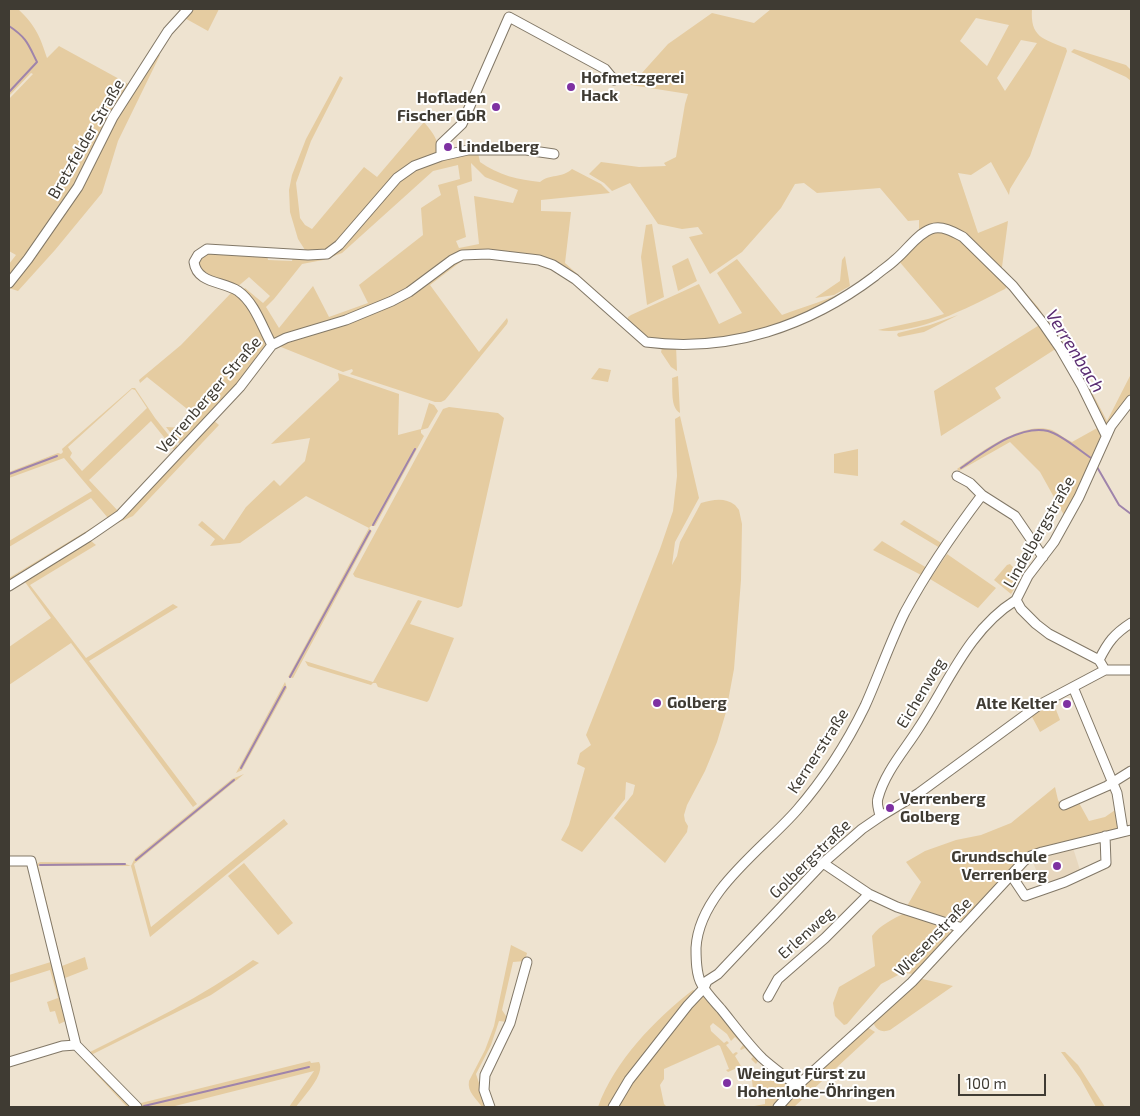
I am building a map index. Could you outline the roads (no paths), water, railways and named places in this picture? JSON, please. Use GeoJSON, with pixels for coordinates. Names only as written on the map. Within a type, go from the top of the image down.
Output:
{"type":"FeatureCollection","features":[{"type":"Feature","properties":{"kind":"street","name":"Bretzfelder Straße"},"geometry":{"type":"LineString","coordinates":[[9,283],[78,187],[113,116],[168,31],[188,9]]}},
{"type":"Feature","properties":{"kind":"street"},"geometry":{"type":"LineString","coordinates":[[442,156],[441,144],[462,124],[509,17],[605,69],[614,80]]}},
{"type":"Feature","properties":{"kind":"street"},"geometry":{"type":"LineString","coordinates":[[272,345],[256,313],[238,291],[203,277],[198,272],[194,262],[198,254],[207,249],[308,255],[327,254],[339,245],[397,178],[414,166],[442,156],[468,150],[526,150],[554,154]]}},
{"type":"Feature","properties":{"kind":"street","name":"Verrenberger Straße"},"geometry":{"type":"LineString","coordinates":[[9,586],[120,515],[240,387],[272,345],[286,338],[346,320],[392,301],[410,292],[452,260],[462,255],[476,254],[523,258],[539,260],[553,265],[575,279],[646,342],[662,344],[712,343],[739,340],[788,324],[854,290],[896,260],[921,235],[931,229],[942,228],[963,237],[1013,286],[1029,305],[1060,348],[1082,386],[1106,435]]}},
{"type":"Feature","properties":{"kind":"street","name":"Lindelbergstraße"},"geometry":{"type":"LineString","coordinates":[[1099,660],[1049,634],[1028,617],[1016,600],[1028,576],[1054,542],[1072,510],[1106,435],[1129,402]]}},
{"type":"Feature","properties":{"kind":"street"},"geometry":{"type":"LineString","coordinates":[[957,476],[970,483],[982,495],[1015,516],[1043,557]]}},
{"type":"Feature","properties":{"kind":"street","name":"Kernerstraße"},"geometry":{"type":"LineString","coordinates":[[704,988],[699,977],[696,947],[699,931],[706,914],[723,886],[740,866],[796,811],[820,781],[843,747],[864,706],[905,612],[961,522],[982,495]]}},
{"type":"Feature","properties":{"kind":"street","name":"Eichenweg"},"geometry":{"type":"LineString","coordinates":[[880,816],[877,801],[881,786],[889,771],[919,728],[964,651],[992,618],[1016,600]]}},
{"type":"Feature","properties":{"kind":"street"},"geometry":{"type":"LineString","coordinates":[[1105,670],[1099,660],[1109,642],[1118,632],[1131,623]]}},
{"type":"Feature","properties":{"kind":"street","name":"Golbergstraße"},"geometry":{"type":"LineString","coordinates":[[613,1107],[629,1080],[688,1005],[704,988],[707,981],[718,974],[842,845],[880,816],[919,793],[1039,706],[1105,670],[1131,670]]}},
{"type":"Feature","properties":{"kind":"street"},"geometry":{"type":"LineString","coordinates":[[1073,687],[1114,782],[1127,830]]}},
{"type":"Feature","properties":{"kind":"street"},"geometry":{"type":"LineString","coordinates":[[1064,805],[1114,782],[1131,771]]}},
{"type":"Feature","properties":{"kind":"street","name":"Wiesenstraße"},"geometry":{"type":"LineString","coordinates":[[778,1107],[798,1086],[912,982],[1024,861],[1031,856],[1127,830]]}},
{"type":"Feature","properties":{"kind":"street"},"geometry":{"type":"LineString","coordinates":[[1011,875],[1025,896],[1065,882],[1106,863],[1106,836]]}},
{"type":"Feature","properties":{"kind":"street"},"geometry":{"type":"LineString","coordinates":[[9,861],[31,861],[76,1045],[137,1107]]}},
{"type":"Feature","properties":{"kind":"street"},"geometry":{"type":"LineString","coordinates":[[823,863],[869,894],[897,907],[962,928]]}},
{"type":"Feature","properties":{"kind":"street","name":"Erlenweg"},"geometry":{"type":"LineString","coordinates":[[768,997],[778,979],[825,938],[869,894]]}},
{"type":"Feature","properties":{"kind":"street"},"geometry":{"type":"LineString","coordinates":[[490,1107],[484,1090],[485,1075],[510,1023],[527,962]]}},
{"type":"Feature","properties":{"kind":"street"},"geometry":{"type":"LineString","coordinates":[[704,988],[738,1031],[763,1058],[798,1086]]}},
{"type":"Feature","properties":{"kind":"street"},"geometry":{"type":"LineString","coordinates":[[9,1062],[62,1046],[76,1045]]}},
{"type":"Feature","properties":{"kind":"waterway"},"geometry":{"type":"LineString","coordinates":[[9,26],[23,38],[37,62],[9,92]]}},
{"type":"Feature","properties":{"kind":"waterway"},"geometry":{"type":"LineString","coordinates":[[961,468],[1002,441],[1025,432],[1037,430],[1048,431],[1059,436],[1091,458]]}},
{"type":"Feature","properties":{"kind":"waterway"},"geometry":{"type":"LineString","coordinates":[[373,525],[415,449]]}},
{"type":"Feature","properties":{"kind":"waterway"},"geometry":{"type":"LineString","coordinates":[[9,474],[57,456]]}},
{"type":"Feature","properties":{"kind":"waterway","name":"Verrenbach"},"geometry":{"type":"LineString","coordinates":[[1097,467],[1119,505],[1131,514]]}},
{"type":"Feature","properties":{"kind":"waterway"},"geometry":{"type":"LineString","coordinates":[[290,677],[370,531]]}},
{"type":"Feature","properties":{"kind":"waterway"},"geometry":{"type":"LineString","coordinates":[[241,768],[285,687]]}},
{"type":"Feature","properties":{"kind":"waterway"},"geometry":{"type":"LineString","coordinates":[[136,860],[234,780]]}},
{"type":"Feature","properties":{"kind":"waterway"},"geometry":{"type":"LineString","coordinates":[[40,865],[125,864]]}},
{"type":"Feature","properties":{"kind":"waterway"},"geometry":{"type":"LineString","coordinates":[[144,1106],[309,1067]]}},
{"type":"Feature","properties":{"kind":"place","name":"Hofmetzgerei Hack"},"geometry":{"type":"Point","coordinates":[571,87]}},
{"type":"Feature","properties":{"kind":"place","name":"Hofladen Fischer GbR"},"geometry":{"type":"Point","coordinates":[496,107]}},
{"type":"Feature","properties":{"kind":"place","name":"Lindelberg"},"geometry":{"type":"Point","coordinates":[448,147]}},
{"type":"Feature","properties":{"kind":"place","name":"Golberg"},"geometry":{"type":"Point","coordinates":[657,703]}},
{"type":"Feature","properties":{"kind":"place","name":"Alte Kelter"},"geometry":{"type":"Point","coordinates":[1067,704]}},
{"type":"Feature","properties":{"kind":"place","name":"Verrenberg Golberg"},"geometry":{"type":"Point","coordinates":[890,808]}},
{"type":"Feature","properties":{"kind":"place","name":"Grundschule Verrenberg"},"geometry":{"type":"Point","coordinates":[1057,866]}},
{"type":"Feature","properties":{"kind":"place","name":"Weingut Fürst zu Hohenlohe-Öhringen"},"geometry":{"type":"Point","coordinates":[727,1083]}}]}
